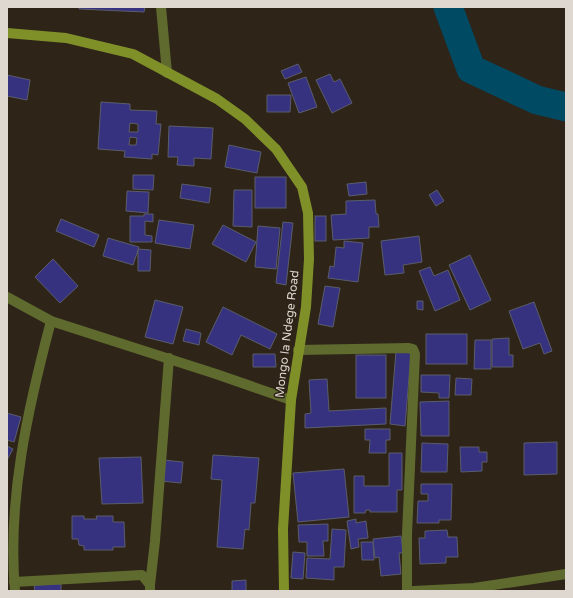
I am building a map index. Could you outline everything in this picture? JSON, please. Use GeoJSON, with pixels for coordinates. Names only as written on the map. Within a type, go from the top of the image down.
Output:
{"type":"FeatureCollection","features":[{"type":"Feature","properties":{"kind":"street"},"geometry":{"type":"LineString","coordinates":[[161,7],[167,73]]}},
{"type":"Feature","properties":{"kind":"street","name":"Mongo la Ndege Road"},"geometry":{"type":"LineString","coordinates":[[7,33],[66,38],[133,54],[217,100],[244,118],[276,149],[302,187],[308,213],[309,259],[306,307],[291,400],[283,521],[284,591]]}},
{"type":"Feature","properties":{"kind":"street"},"geometry":{"type":"LineString","coordinates":[[7,297],[51,320],[169,358],[291,400]]}},
{"type":"Feature","properties":{"kind":"street"},"geometry":{"type":"LineString","coordinates":[[51,320],[36,378],[11,491],[15,586],[128,575],[142,575],[150,588]]}},
{"type":"Feature","properties":{"kind":"street"},"geometry":{"type":"LineString","coordinates":[[298,350],[413,349],[415,354],[407,534],[407,591]]}},
{"type":"Feature","properties":{"kind":"street"},"geometry":{"type":"LineString","coordinates":[[150,588],[169,358]]}},
{"type":"Feature","properties":{"kind":"street"},"geometry":{"type":"LineString","coordinates":[[414,591],[474,588],[566,574]]}},
{"type":"Feature","properties":{"kind":"building"},"geometry":{"type":"Polygon","coordinates":[[[79,7],[145,7],[144,12],[79,9],[79,7]]]}},
{"type":"Feature","properties":{"kind":"building"},"geometry":{"type":"Polygon","coordinates":[[[298,64],[302,72],[285,79],[281,71],[298,64]]]}},
{"type":"Feature","properties":{"kind":"building"},"geometry":{"type":"Polygon","coordinates":[[[330,74],[334,82],[340,79],[352,103],[332,113],[316,80],[330,74]]]}},
{"type":"Feature","properties":{"kind":"building"},"geometry":{"type":"Polygon","coordinates":[[[7,75],[30,80],[27,100],[7,96],[7,75]]]}},
{"type":"Feature","properties":{"kind":"building"},"geometry":{"type":"Polygon","coordinates":[[[306,77],[317,107],[299,113],[288,83],[306,77]]]}},
{"type":"Feature","properties":{"kind":"building"},"geometry":{"type":"Polygon","coordinates":[[[267,95],[291,95],[290,112],[267,112],[267,95]]]}},
{"type":"Feature","properties":{"kind":"building"},"geometry":{"type":"Polygon","coordinates":[[[101,102],[130,104],[130,110],[157,111],[156,124],[161,124],[158,155],[152,154],[152,159],[124,157],[125,151],[98,149],[101,102]],[[130,123],[129,132],[138,132],[138,124],[130,123]],[[130,137],[129,145],[136,145],[137,138],[130,137]]]}},
{"type":"Feature","properties":{"kind":"building"},"geometry":{"type":"Polygon","coordinates":[[[169,126],[213,128],[211,159],[194,158],[194,166],[177,165],[178,157],[168,157],[169,126]]]}},
{"type":"Feature","properties":{"kind":"building"},"geometry":{"type":"Polygon","coordinates":[[[229,145],[261,152],[257,173],[225,167],[229,145]]]}},
{"type":"Feature","properties":{"kind":"building"},"geometry":{"type":"Polygon","coordinates":[[[133,175],[154,175],[153,190],[133,189],[133,175]]]}},
{"type":"Feature","properties":{"kind":"building"},"geometry":{"type":"Polygon","coordinates":[[[255,177],[286,177],[286,208],[255,208],[255,177]]]}},
{"type":"Feature","properties":{"kind":"building"},"geometry":{"type":"Polygon","coordinates":[[[366,182],[367,194],[349,196],[347,184],[366,182]]]}},
{"type":"Feature","properties":{"kind":"building"},"geometry":{"type":"Polygon","coordinates":[[[182,184],[211,188],[209,203],[180,198],[182,184]]]}},
{"type":"Feature","properties":{"kind":"building"},"geometry":{"type":"Polygon","coordinates":[[[234,190],[252,190],[252,227],[233,226],[234,190]]]}},
{"type":"Feature","properties":{"kind":"building"},"geometry":{"type":"Polygon","coordinates":[[[437,190],[444,201],[436,206],[429,195],[437,190]]]}},
{"type":"Feature","properties":{"kind":"building"},"geometry":{"type":"Polygon","coordinates":[[[127,191],[149,192],[148,213],[126,211],[127,191]]]}},
{"type":"Feature","properties":{"kind":"building"},"geometry":{"type":"Polygon","coordinates":[[[375,200],[379,227],[369,227],[369,238],[333,240],[331,215],[346,214],[346,201],[375,200]]]}},
{"type":"Feature","properties":{"kind":"building"},"geometry":{"type":"Polygon","coordinates":[[[144,214],[153,214],[153,222],[145,221],[145,235],[152,236],[152,242],[130,242],[130,216],[144,216],[144,214]]]}},
{"type":"Feature","properties":{"kind":"building"},"geometry":{"type":"Polygon","coordinates":[[[315,216],[326,216],[326,241],[315,241],[315,216]]]}},
{"type":"Feature","properties":{"kind":"building"},"geometry":{"type":"Polygon","coordinates":[[[61,219],[99,235],[94,247],[56,231],[61,219]]]}},
{"type":"Feature","properties":{"kind":"building"},"geometry":{"type":"Polygon","coordinates":[[[159,220],[194,225],[190,249],[155,243],[159,220]]]}},
{"type":"Feature","properties":{"kind":"building"},"geometry":{"type":"Polygon","coordinates":[[[283,222],[293,223],[286,285],[276,283],[283,222]]]}},
{"type":"Feature","properties":{"kind":"building"},"geometry":{"type":"Polygon","coordinates":[[[223,225],[256,242],[246,262],[212,244],[223,225]]]}},
{"type":"Feature","properties":{"kind":"building"},"geometry":{"type":"Polygon","coordinates":[[[258,226],[280,228],[276,269],[255,267],[258,226]]]}},
{"type":"Feature","properties":{"kind":"building"},"geometry":{"type":"Polygon","coordinates":[[[419,236],[422,262],[403,265],[404,273],[385,275],[381,241],[419,236]]]}},
{"type":"Feature","properties":{"kind":"building"},"geometry":{"type":"Polygon","coordinates":[[[108,238],[139,247],[133,265],[103,256],[108,238]]]}},
{"type":"Feature","properties":{"kind":"building"},"geometry":{"type":"Polygon","coordinates":[[[344,241],[363,243],[358,282],[328,278],[330,266],[334,267],[336,247],[344,248],[344,241]]]}},
{"type":"Feature","properties":{"kind":"building"},"geometry":{"type":"Polygon","coordinates":[[[138,249],[151,250],[150,271],[138,271],[138,249]]]}},
{"type":"Feature","properties":{"kind":"building"},"geometry":{"type":"Polygon","coordinates":[[[470,255],[491,300],[470,310],[449,265],[470,255]]]}},
{"type":"Feature","properties":{"kind":"building"},"geometry":{"type":"Polygon","coordinates":[[[53,259],[78,286],[60,303],[35,277],[53,259]]]}},
{"type":"Feature","properties":{"kind":"building"},"geometry":{"type":"Polygon","coordinates":[[[430,267],[434,276],[448,270],[460,300],[435,311],[419,271],[430,267]]]}},
{"type":"Feature","properties":{"kind":"building"},"geometry":{"type":"Polygon","coordinates":[[[325,286],[340,288],[333,327],[318,324],[325,286]]]}},
{"type":"Feature","properties":{"kind":"building"},"geometry":{"type":"Polygon","coordinates":[[[155,300],[183,307],[173,344],[145,337],[155,300]]]}},
{"type":"Feature","properties":{"kind":"building"},"geometry":{"type":"Polygon","coordinates":[[[417,301],[423,301],[423,310],[417,309],[417,301]]]}},
{"type":"Feature","properties":{"kind":"building"},"geometry":{"type":"Polygon","coordinates":[[[534,302],[552,351],[544,354],[540,343],[523,349],[509,311],[534,302]]]}},
{"type":"Feature","properties":{"kind":"building"},"geometry":{"type":"Polygon","coordinates":[[[223,307],[277,334],[270,349],[241,335],[232,355],[206,342],[223,307]]]}},
{"type":"Feature","properties":{"kind":"building"},"geometry":{"type":"Polygon","coordinates":[[[186,329],[201,333],[199,345],[183,341],[186,329]]]}},
{"type":"Feature","properties":{"kind":"building"},"geometry":{"type":"Polygon","coordinates":[[[426,334],[467,334],[467,364],[426,364],[426,334]]]}},
{"type":"Feature","properties":{"kind":"building"},"geometry":{"type":"Polygon","coordinates":[[[509,338],[509,355],[513,355],[513,367],[492,367],[492,339],[509,338]]]}},
{"type":"Feature","properties":{"kind":"building"},"geometry":{"type":"Polygon","coordinates":[[[475,340],[491,340],[491,369],[474,369],[475,340]]]}},
{"type":"Feature","properties":{"kind":"building"},"geometry":{"type":"Polygon","coordinates":[[[396,351],[411,353],[405,426],[390,424],[396,351]]]}},
{"type":"Feature","properties":{"kind":"building"},"geometry":{"type":"Polygon","coordinates":[[[253,354],[275,354],[276,367],[253,367],[253,354]]]}},
{"type":"Feature","properties":{"kind":"building"},"geometry":{"type":"Polygon","coordinates":[[[356,355],[386,355],[386,398],[356,398],[356,355]]]}},
{"type":"Feature","properties":{"kind":"building"},"geometry":{"type":"Polygon","coordinates":[[[421,375],[450,375],[449,398],[439,398],[439,393],[421,392],[421,375]]]}},
{"type":"Feature","properties":{"kind":"building"},"geometry":{"type":"Polygon","coordinates":[[[456,378],[472,379],[471,395],[455,395],[456,378]]]}},
{"type":"Feature","properties":{"kind":"building"},"geometry":{"type":"Polygon","coordinates":[[[327,379],[329,411],[386,408],[386,424],[305,428],[305,414],[311,413],[309,380],[327,379]]]}},
{"type":"Feature","properties":{"kind":"building"},"geometry":{"type":"Polygon","coordinates":[[[449,401],[449,436],[421,436],[420,402],[449,401]]]}},
{"type":"Feature","properties":{"kind":"building"},"geometry":{"type":"Polygon","coordinates":[[[7,413],[21,417],[14,442],[7,440],[7,413]]]}},
{"type":"Feature","properties":{"kind":"building"},"geometry":{"type":"Polygon","coordinates":[[[365,429],[390,429],[390,440],[386,440],[386,453],[369,453],[370,440],[365,440],[365,429]]]}},
{"type":"Feature","properties":{"kind":"building"},"geometry":{"type":"Polygon","coordinates":[[[557,442],[557,474],[524,475],[524,443],[557,442]]]}},
{"type":"Feature","properties":{"kind":"building"},"geometry":{"type":"Polygon","coordinates":[[[422,443],[448,444],[447,472],[421,472],[422,443]]]}},
{"type":"Feature","properties":{"kind":"building"},"geometry":{"type":"Polygon","coordinates":[[[7,446],[13,449],[7,460],[7,446]]]}},
{"type":"Feature","properties":{"kind":"building"},"geometry":{"type":"Polygon","coordinates":[[[460,447],[479,447],[479,452],[487,452],[487,462],[482,462],[482,471],[461,472],[460,447]]]}},
{"type":"Feature","properties":{"kind":"building"},"geometry":{"type":"Polygon","coordinates":[[[389,453],[402,453],[402,490],[397,490],[397,512],[370,512],[370,510],[366,510],[365,513],[354,513],[354,476],[364,476],[364,486],[389,486],[389,453]]]}},
{"type":"Feature","properties":{"kind":"building"},"geometry":{"type":"Polygon","coordinates":[[[213,455],[259,458],[255,503],[251,503],[249,530],[245,529],[243,549],[217,547],[222,480],[211,479],[213,455]]]}},
{"type":"Feature","properties":{"kind":"building"},"geometry":{"type":"Polygon","coordinates":[[[141,457],[143,503],[102,504],[99,458],[141,457]]]}},
{"type":"Feature","properties":{"kind":"building"},"geometry":{"type":"Polygon","coordinates":[[[163,460],[183,462],[181,483],[161,481],[163,460]]]}},
{"type":"Feature","properties":{"kind":"building"},"geometry":{"type":"Polygon","coordinates":[[[344,469],[349,517],[298,522],[293,473],[344,469]]]}},
{"type":"Feature","properties":{"kind":"building"},"geometry":{"type":"Polygon","coordinates":[[[421,484],[452,484],[451,520],[439,520],[439,523],[417,523],[418,501],[428,501],[428,494],[421,494],[421,484]]]}},
{"type":"Feature","properties":{"kind":"building"},"geometry":{"type":"Polygon","coordinates":[[[72,516],[84,516],[84,519],[97,519],[96,516],[113,516],[113,522],[124,522],[125,547],[113,547],[113,550],[84,550],[84,546],[79,545],[78,539],[72,539],[72,516]]]}},
{"type":"Feature","properties":{"kind":"building"},"geometry":{"type":"Polygon","coordinates":[[[356,519],[356,523],[366,521],[368,538],[358,539],[359,547],[351,549],[347,521],[356,519]]]}},
{"type":"Feature","properties":{"kind":"building"},"geometry":{"type":"Polygon","coordinates":[[[328,524],[328,541],[323,541],[324,556],[307,556],[307,542],[299,542],[298,525],[328,524]]]}},
{"type":"Feature","properties":{"kind":"building"},"geometry":{"type":"Polygon","coordinates":[[[332,529],[346,530],[344,567],[334,567],[334,580],[306,578],[307,558],[330,559],[332,529]]]}},
{"type":"Feature","properties":{"kind":"building"},"geometry":{"type":"Polygon","coordinates":[[[447,530],[448,537],[457,537],[458,557],[446,557],[446,563],[420,564],[419,538],[425,538],[425,531],[447,530]]]}},
{"type":"Feature","properties":{"kind":"building"},"geometry":{"type":"Polygon","coordinates":[[[401,536],[403,553],[399,553],[401,574],[381,576],[379,557],[375,558],[373,539],[401,536]]]}},
{"type":"Feature","properties":{"kind":"building"},"geometry":{"type":"Polygon","coordinates":[[[361,542],[373,542],[374,560],[362,560],[361,542]]]}},
{"type":"Feature","properties":{"kind":"building"},"geometry":{"type":"Polygon","coordinates":[[[293,552],[305,553],[303,579],[291,578],[293,552]]]}},
{"type":"Feature","properties":{"kind":"building"},"geometry":{"type":"Polygon","coordinates":[[[246,580],[246,591],[232,591],[232,581],[246,580]]]}},
{"type":"Feature","properties":{"kind":"building"},"geometry":{"type":"Polygon","coordinates":[[[61,584],[61,591],[35,591],[34,585],[61,584]]]}},
{"type":"Feature","properties":{"kind":"waterway"},"geometry":{"type":"LineString","coordinates":[[448,7],[471,69],[537,100],[566,107]]}}]}
